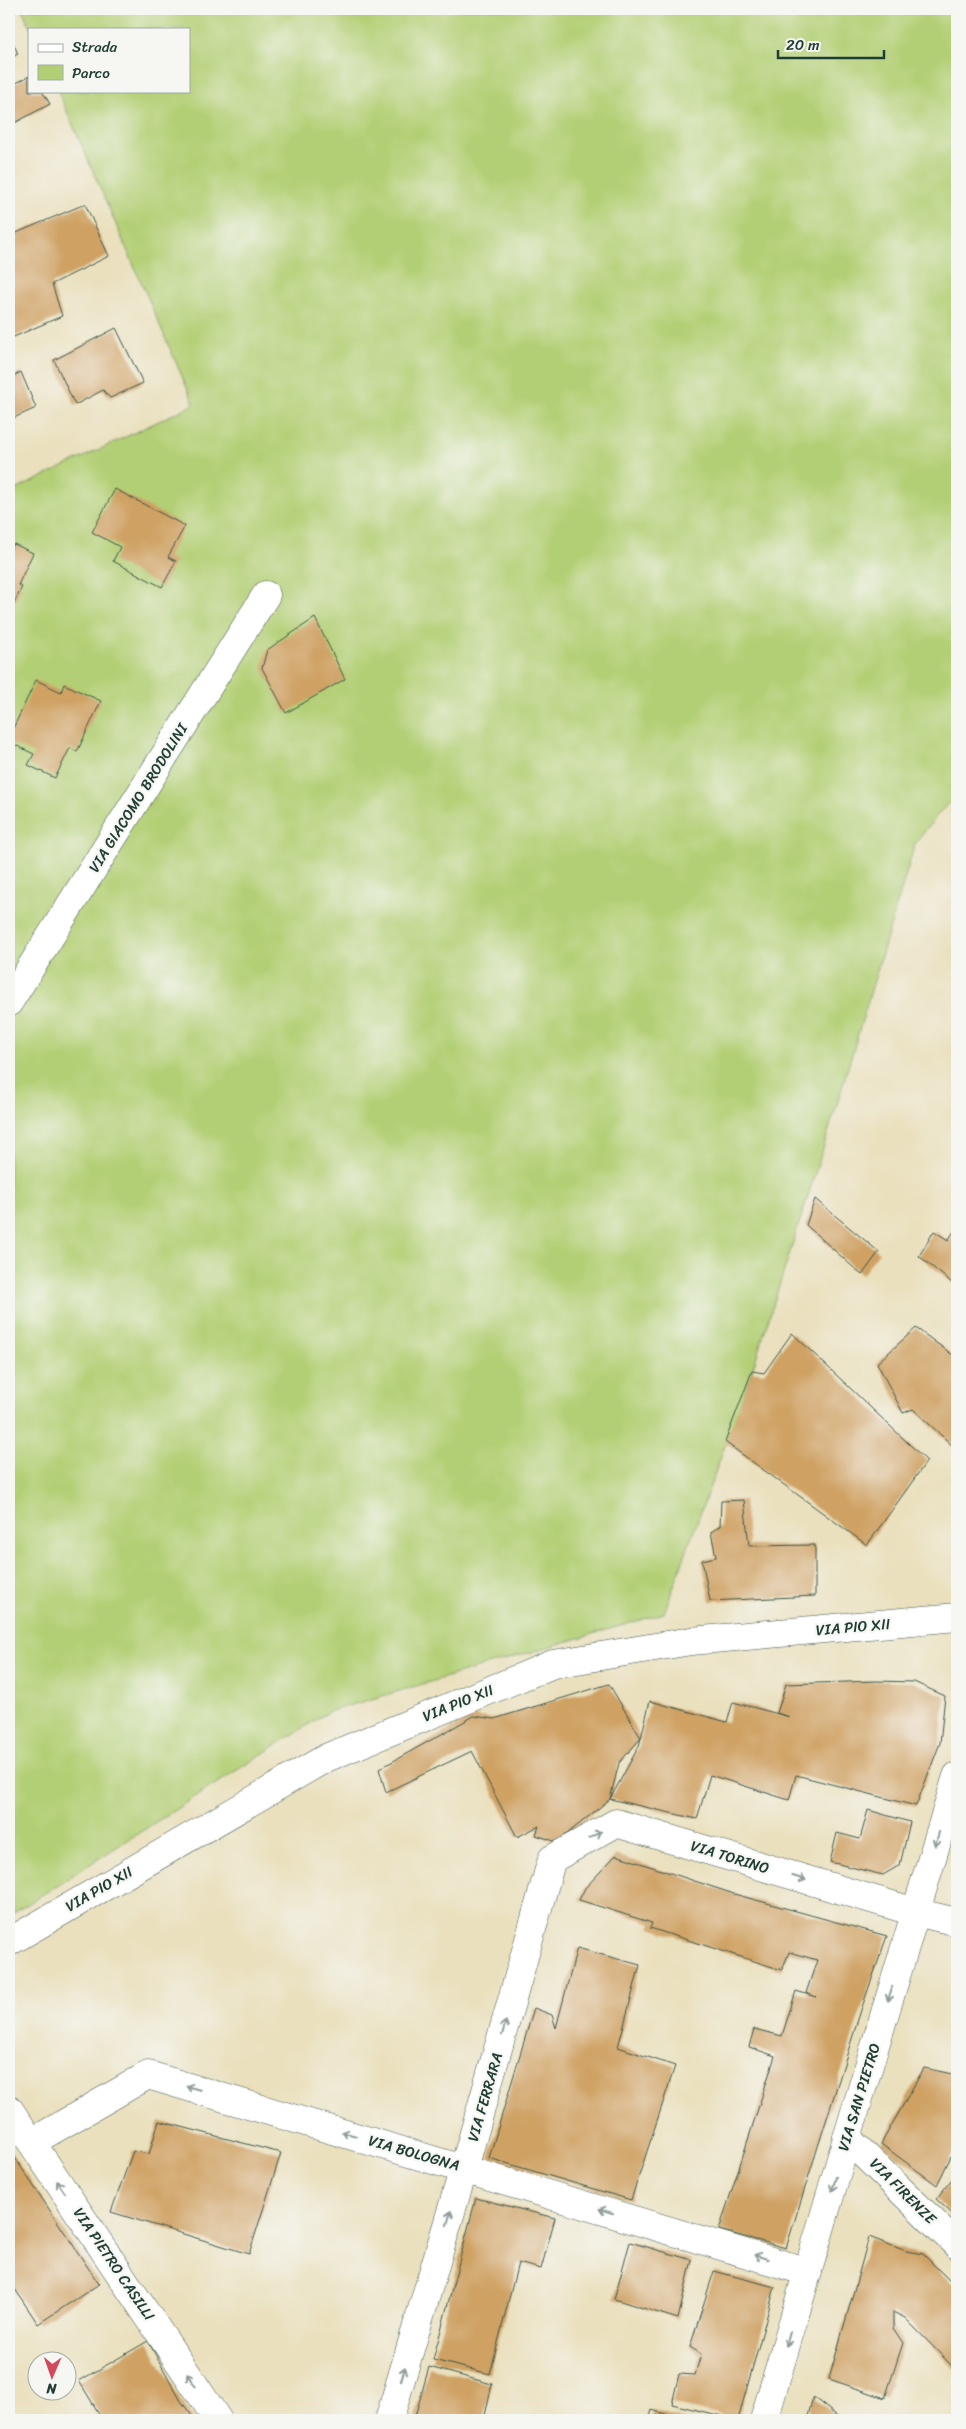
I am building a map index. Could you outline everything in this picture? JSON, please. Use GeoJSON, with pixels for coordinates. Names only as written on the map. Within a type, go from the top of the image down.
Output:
{"type":"FeatureCollection","features":[{"type":"Feature","properties":{"kind":"street","name":"VIA GIACOMO BRODOLINI"},"geometry":{"type":"LineString","coordinates":[[9,1002],[266,595]]}},
{"type":"Feature","properties":{"kind":"street","name":"VIA PIO XII"},"geometry":{"type":"LineString","coordinates":[[9,1942],[326,1758],[553,1664],[691,1641],[957,1617]]}},
{"type":"Feature","properties":{"kind":"street","name":"VIA SAN PIETRO"},"geometry":{"type":"LineString","coordinates":[[764,2420],[914,1912],[957,1776]]}},
{"type":"Feature","properties":{"kind":"street","name":"VIA TORINO"},"geometry":{"type":"LineString","coordinates":[[552,1859],[616,1823],[914,1912],[957,1922]]}},
{"type":"Feature","properties":{"kind":"street","name":"VIA FERRARA"},"geometry":{"type":"LineString","coordinates":[[388,2420],[464,2168],[552,1859]]}},
{"type":"Feature","properties":{"kind":"street","name":"VIA BOLOGNA"},"geometry":{"type":"LineString","coordinates":[[32,2142],[148,2075],[808,2272]]}},
{"type":"Feature","properties":{"kind":"street","name":"VIA PIETRO CASILLI"},"geometry":{"type":"LineString","coordinates":[[9,2109],[218,2420]]}},
{"type":"Feature","properties":{"kind":"street","name":"VIA FIRENZE"},"geometry":{"type":"LineString","coordinates":[[847,2138],[957,2245]]}},
{"type":"Feature","properties":{"kind":"green space"},"geometry":{"type":"Polygon","coordinates":[[[22,9],[957,9],[957,795],[940,812],[915,844],[835,1111],[752,1371],[664,1613],[328,1712],[9,1916],[9,493],[194,404],[58,92],[190,92],[190,28],[31,28],[22,9]]]}},
{"type":"Feature","properties":{"kind":"building"},"geometry":{"type":"Polygon","coordinates":[[[9,33],[18,54],[9,58],[9,33]]]}},
{"type":"Feature","properties":{"kind":"building"},"geometry":{"type":"Polygon","coordinates":[[[28,77],[28,92],[43,92],[50,104],[9,126],[9,87],[28,77]]]}},
{"type":"Feature","properties":{"kind":"building"},"geometry":{"type":"Polygon","coordinates":[[[85,204],[109,256],[52,284],[62,316],[9,339],[9,236],[85,204]]]}},
{"type":"Feature","properties":{"kind":"building"},"geometry":{"type":"Polygon","coordinates":[[[116,328],[143,383],[110,398],[103,390],[75,405],[54,360],[116,328]]]}},
{"type":"Feature","properties":{"kind":"building"},"geometry":{"type":"Polygon","coordinates":[[[21,372],[36,408],[9,420],[9,378],[21,372]]]}},
{"type":"Feature","properties":{"kind":"building"},"geometry":{"type":"Polygon","coordinates":[[[115,489],[185,526],[168,557],[176,561],[162,587],[113,561],[120,547],[92,532],[115,489]]]}},
{"type":"Feature","properties":{"kind":"building"},"geometry":{"type":"Polygon","coordinates":[[[14,544],[33,553],[18,585],[22,587],[9,614],[9,551],[14,544]]]}},
{"type":"Feature","properties":{"kind":"building"},"geometry":{"type":"Polygon","coordinates":[[[315,618],[345,679],[286,713],[262,668],[267,650],[315,618]]]}},
{"type":"Feature","properties":{"kind":"building"},"geometry":{"type":"Polygon","coordinates":[[[36,680],[61,692],[64,684],[101,701],[77,752],[70,748],[55,778],[28,765],[34,754],[9,742],[9,737],[36,680]]]}},
{"type":"Feature","properties":{"kind":"building"},"geometry":{"type":"Polygon","coordinates":[[[815,1199],[879,1252],[862,1275],[806,1225],[815,1199]]]}},
{"type":"Feature","properties":{"kind":"building"},"geometry":{"type":"Polygon","coordinates":[[[957,1227],[957,1287],[919,1256],[934,1231],[948,1240],[957,1227]]]}},
{"type":"Feature","properties":{"kind":"building"},"geometry":{"type":"Polygon","coordinates":[[[916,1328],[957,1358],[957,1450],[913,1409],[903,1413],[877,1363],[916,1328]]]}},
{"type":"Feature","properties":{"kind":"building"},"geometry":{"type":"Polygon","coordinates":[[[792,1333],[927,1461],[867,1545],[725,1442],[752,1371],[764,1373],[792,1333]]]}},
{"type":"Feature","properties":{"kind":"building"},"geometry":{"type":"Polygon","coordinates":[[[744,1500],[749,1546],[815,1545],[815,1596],[710,1601],[702,1560],[716,1557],[711,1532],[720,1526],[721,1501],[744,1500]]]}},
{"type":"Feature","properties":{"kind":"building"},"geometry":{"type":"Polygon","coordinates":[[[876,1681],[914,1682],[945,1696],[940,1743],[916,1806],[796,1775],[789,1800],[710,1775],[697,1819],[610,1799],[639,1746],[650,1701],[727,1722],[733,1702],[790,1717],[777,1713],[786,1684],[876,1681]]]}},
{"type":"Feature","properties":{"kind":"building"},"geometry":{"type":"Polygon","coordinates":[[[609,1684],[641,1738],[619,1763],[610,1799],[557,1842],[536,1835],[539,1826],[517,1837],[472,1751],[386,1792],[379,1769],[474,1716],[494,1719],[609,1684]]]}},
{"type":"Feature","properties":{"kind":"building"},"geometry":{"type":"Polygon","coordinates":[[[868,1810],[910,1822],[900,1865],[883,1875],[830,1862],[837,1833],[860,1839],[868,1810]]]}},
{"type":"Feature","properties":{"kind":"building"},"geometry":{"type":"Polygon","coordinates":[[[616,1855],[734,1894],[887,1936],[861,2010],[786,2248],[719,2230],[775,2056],[749,2047],[754,2029],[782,2036],[796,1991],[816,1997],[806,1993],[817,1960],[789,1952],[782,1970],[650,1928],[652,1923],[579,1900],[585,1888],[616,1855]]]}},
{"type":"Feature","properties":{"kind":"building"},"geometry":{"type":"Polygon","coordinates":[[[577,1948],[640,1965],[618,2047],[675,2066],[631,2200],[489,2158],[534,2008],[552,2015],[556,2028],[577,1948]]]}},
{"type":"Feature","properties":{"kind":"building"},"geometry":{"type":"Polygon","coordinates":[[[957,2059],[957,2144],[937,2185],[881,2144],[924,2068],[952,2074],[957,2059]]]}},
{"type":"Feature","properties":{"kind":"building"},"geometry":{"type":"Polygon","coordinates":[[[159,2121],[281,2153],[249,2254],[111,2212],[133,2151],[149,2154],[159,2121]]]}},
{"type":"Feature","properties":{"kind":"building"},"geometry":{"type":"Polygon","coordinates":[[[11,2152],[99,2284],[38,2324],[9,2280],[9,2154],[11,2152]]]}},
{"type":"Feature","properties":{"kind":"building"},"geometry":{"type":"Polygon","coordinates":[[[957,2173],[957,2218],[936,2199],[957,2173]]]}},
{"type":"Feature","properties":{"kind":"building"},"geometry":{"type":"Polygon","coordinates":[[[476,2198],[555,2218],[541,2269],[518,2263],[490,2374],[433,2360],[476,2198]]]}},
{"type":"Feature","properties":{"kind":"building"},"geometry":{"type":"Polygon","coordinates":[[[869,2237],[906,2251],[923,2254],[957,2288],[957,2371],[905,2318],[893,2312],[893,2328],[903,2343],[885,2398],[829,2379],[869,2237]]]}},
{"type":"Feature","properties":{"kind":"building"},"geometry":{"type":"Polygon","coordinates":[[[630,2242],[692,2260],[678,2319],[614,2299],[630,2242]]]}},
{"type":"Feature","properties":{"kind":"building"},"geometry":{"type":"Polygon","coordinates":[[[714,2271],[775,2287],[738,2420],[672,2404],[679,2374],[695,2375],[701,2354],[690,2347],[714,2271]]]}},
{"type":"Feature","properties":{"kind":"building"},"geometry":{"type":"Polygon","coordinates":[[[148,2341],[181,2401],[195,2420],[103,2420],[79,2381],[148,2341]]]}},
{"type":"Feature","properties":{"kind":"building"},"geometry":{"type":"Polygon","coordinates":[[[429,2367],[492,2384],[484,2420],[414,2420],[429,2367]]]}},
{"type":"Feature","properties":{"kind":"building"},"geometry":{"type":"Polygon","coordinates":[[[813,2397],[842,2420],[807,2420],[813,2397]]]}},
{"type":"Feature","properties":{"kind":"building"},"geometry":{"type":"Polygon","coordinates":[[[652,2410],[685,2420],[649,2420],[652,2410]]]}}]}
